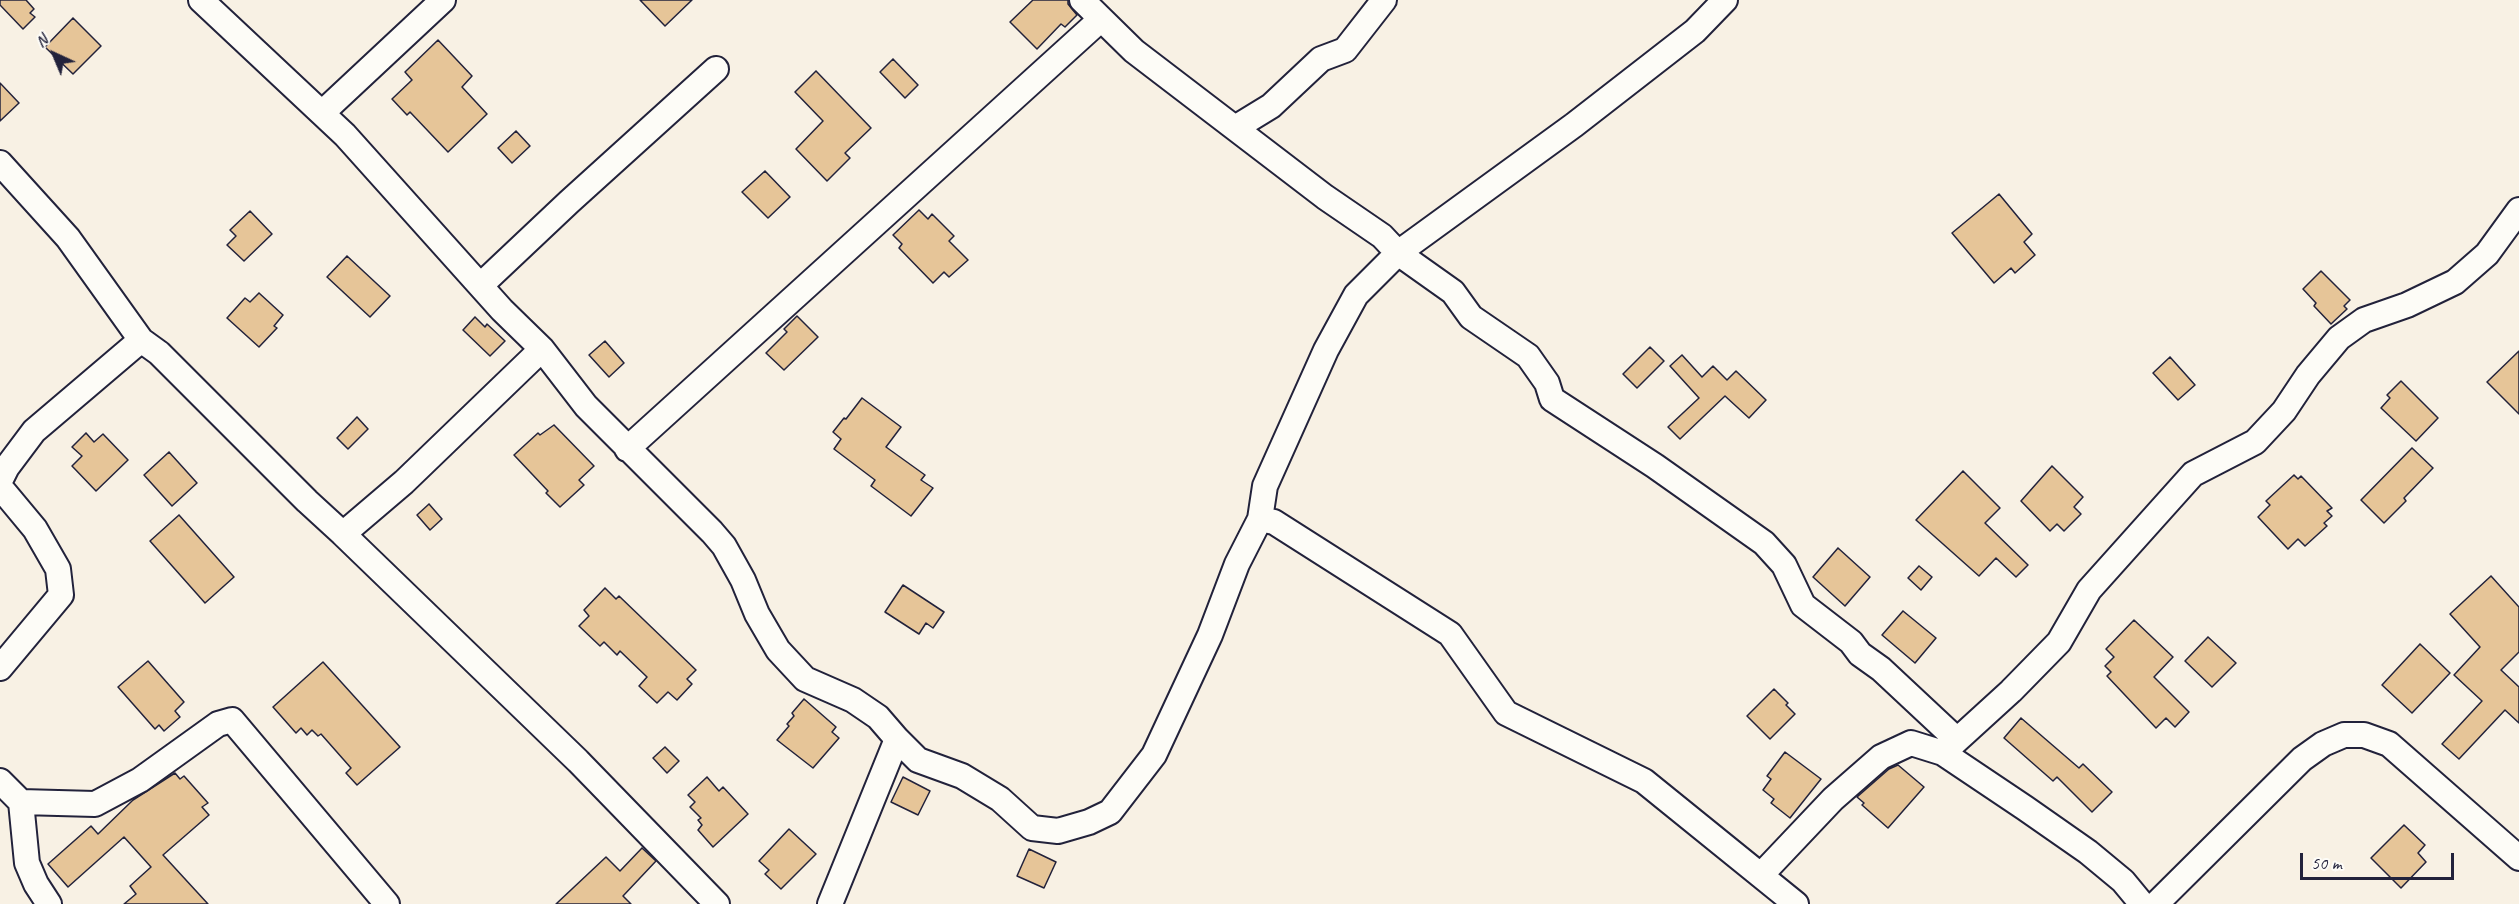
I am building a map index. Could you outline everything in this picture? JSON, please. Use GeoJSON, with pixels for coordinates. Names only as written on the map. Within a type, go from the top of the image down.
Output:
{"type":"FeatureCollection","features":[{"type":"Feature","properties":{"kind":"street"},"geometry":{"type":"LineString","coordinates":[[201,0],[322,113],[502,310],[542,349],[586,406],[724,546],[778,650],[806,679],[853,700],[878,717],[918,760],[962,776],[1000,800],[1032,828],[1058,831],[1089,822],[1110,812],[1155,755],[1210,635],[1237,564],[1260,519],[1265,486],[1326,350],[1356,295],[1398,253],[1602,103],[1695,31],[1725,0]]}},
{"type":"Feature","properties":{"kind":"street"},"geometry":{"type":"LineString","coordinates":[[322,113],[443,0]]}},
{"type":"Feature","properties":{"kind":"street"},"geometry":{"type":"LineString","coordinates":[[1082,0],[1134,51],[1325,197],[1382,236],[1398,253],[1453,291],[1471,317],[1528,357],[1547,383],[1552,399],[1655,466],[1764,543],[1784,565],[1803,604],[1851,642],[1860,654],[1881,669],[1950,746],[2088,852],[2123,881],[2142,904]]}},
{"type":"Feature","properties":{"kind":"street"},"geometry":{"type":"LineString","coordinates":[[1235,128],[1271,106],[1321,59],[1346,50],[1384,0]]}},
{"type":"Feature","properties":{"kind":"street"},"geometry":{"type":"LineString","coordinates":[[627,449],[1100,20]]}},
{"type":"Feature","properties":{"kind":"street"},"geometry":{"type":"LineString","coordinates":[[481,285],[568,202],[716,69]]}},
{"type":"Feature","properties":{"kind":"street"},"geometry":{"type":"LineString","coordinates":[[0,163],[68,238],[141,340],[159,352],[307,501],[578,761],[717,904]]}},
{"type":"Feature","properties":{"kind":"street"},"geometry":{"type":"LineString","coordinates":[[1762,874],[1833,799],[1881,757],[1911,743],[1950,746],[2011,691],[2059,642],[2089,590],[2193,474],[2255,442],[2284,411],[2308,375],[2340,338],[2364,320],[2407,305],[2455,282],[2487,254],[2519,210]]}},
{"type":"Feature","properties":{"kind":"street"},"geometry":{"type":"LineString","coordinates":[[0,481],[6,466],[34,431],[141,340]]}},
{"type":"Feature","properties":{"kind":"street"},"geometry":{"type":"LineString","coordinates":[[343,534],[404,482],[542,349]]}},
{"type":"Feature","properties":{"kind":"street"},"geometry":{"type":"LineString","coordinates":[[0,487],[35,529],[58,569],[61,595],[0,668]]}},
{"type":"Feature","properties":{"kind":"street"},"geometry":{"type":"LineString","coordinates":[[1260,519],[1274,522],[1450,634],[1506,713],[1644,781],[1762,874],[1796,904]]}},
{"type":"Feature","properties":{"kind":"street"},"geometry":{"type":"LineString","coordinates":[[21,802],[95,804],[140,780],[218,724],[232,720],[387,904]]}},
{"type":"Feature","properties":{"kind":"street"},"geometry":{"type":"LineString","coordinates":[[2156,904],[2302,759],[2323,744],[2344,735],[2364,735],[2389,744],[2519,858]]}},
{"type":"Feature","properties":{"kind":"street"},"geometry":{"type":"LineString","coordinates":[[830,904],[897,739]]}},
{"type":"Feature","properties":{"kind":"street"},"geometry":{"type":"LineString","coordinates":[[0,781],[21,802],[26,833],[27,863],[36,884],[49,904]]}},
{"type":"Feature","properties":{"kind":"building"},"geometry":{"type":"Polygon","coordinates":[[[0,0],[26,0],[34,9],[30,13],[35,17],[23,29],[0,5],[0,0]]]}},
{"type":"Feature","properties":{"kind":"building"},"geometry":{"type":"Polygon","coordinates":[[[640,0],[692,0],[665,26],[640,0]]]}},
{"type":"Feature","properties":{"kind":"building"},"geometry":{"type":"Polygon","coordinates":[[[1033,0],[1068,0],[1068,4],[1077,15],[1065,27],[1061,24],[1037,49],[1010,22],[1033,0]]]}},
{"type":"Feature","properties":{"kind":"building"},"geometry":{"type":"Polygon","coordinates":[[[73,18],[101,46],[73,74],[45,47],[73,18]]]}},
{"type":"Feature","properties":{"kind":"building"},"geometry":{"type":"Polygon","coordinates":[[[438,40],[472,76],[462,87],[487,114],[448,152],[410,112],[407,115],[392,99],[412,80],[405,72],[438,40]]]}},
{"type":"Feature","properties":{"kind":"building"},"geometry":{"type":"Polygon","coordinates":[[[893,59],[918,85],[905,98],[880,72],[893,59]]]}},
{"type":"Feature","properties":{"kind":"building"},"geometry":{"type":"Polygon","coordinates":[[[816,71],[871,128],[845,153],[850,158],[827,181],[796,149],[823,121],[795,92],[816,71]]]}},
{"type":"Feature","properties":{"kind":"building"},"geometry":{"type":"Polygon","coordinates":[[[0,83],[19,103],[0,121],[0,83]]]}},
{"type":"Feature","properties":{"kind":"building"},"geometry":{"type":"Polygon","coordinates":[[[516,131],[530,146],[512,163],[498,148],[516,131]]]}},
{"type":"Feature","properties":{"kind":"building"},"geometry":{"type":"Polygon","coordinates":[[[765,171],[790,197],[768,218],[742,192],[765,171]]]}},
{"type":"Feature","properties":{"kind":"building"},"geometry":{"type":"Polygon","coordinates":[[[1999,194],[2032,234],[2024,242],[2035,255],[2015,273],[2011,268],[1994,283],[1952,233],[1999,194]]]}},
{"type":"Feature","properties":{"kind":"building"},"geometry":{"type":"Polygon","coordinates":[[[919,210],[928,219],[932,214],[954,236],[949,241],[968,260],[949,277],[944,272],[933,283],[899,248],[902,244],[893,235],[919,210]]]}},
{"type":"Feature","properties":{"kind":"building"},"geometry":{"type":"Polygon","coordinates":[[[250,211],[272,234],[244,261],[227,245],[236,236],[230,230],[250,211]]]}},
{"type":"Feature","properties":{"kind":"building"},"geometry":{"type":"Polygon","coordinates":[[[347,256],[390,296],[370,317],[327,277],[347,256]]]}},
{"type":"Feature","properties":{"kind":"building"},"geometry":{"type":"Polygon","coordinates":[[[2321,271],[2350,300],[2344,306],[2347,309],[2331,324],[2314,306],[2316,303],[2303,289],[2321,271]]]}},
{"type":"Feature","properties":{"kind":"building"},"geometry":{"type":"Polygon","coordinates":[[[259,293],[283,315],[274,326],[277,328],[259,347],[227,318],[245,298],[250,302],[259,293]]]}},
{"type":"Feature","properties":{"kind":"building"},"geometry":{"type":"Polygon","coordinates":[[[797,316],[818,337],[784,370],[766,353],[787,332],[784,329],[797,316]]]}},
{"type":"Feature","properties":{"kind":"building"},"geometry":{"type":"Polygon","coordinates":[[[475,317],[485,327],[487,324],[505,341],[490,356],[463,330],[475,317]]]}},
{"type":"Feature","properties":{"kind":"building"},"geometry":{"type":"Polygon","coordinates":[[[605,341],[624,363],[609,377],[589,355],[605,341]]]}},
{"type":"Feature","properties":{"kind":"building"},"geometry":{"type":"Polygon","coordinates":[[[1650,347],[1664,361],[1637,388],[1623,374],[1650,347]]]}},
{"type":"Feature","properties":{"kind":"building"},"geometry":{"type":"Polygon","coordinates":[[[2519,351],[2519,414],[2487,382],[2519,351]]]}},
{"type":"Feature","properties":{"kind":"building"},"geometry":{"type":"Polygon","coordinates":[[[1682,355],[1702,377],[1713,366],[1727,380],[1736,371],[1766,400],[1749,418],[1725,396],[1680,439],[1668,427],[1699,398],[1670,366],[1682,355]]]}},
{"type":"Feature","properties":{"kind":"building"},"geometry":{"type":"Polygon","coordinates":[[[2170,357],[2195,385],[2178,400],[2153,373],[2170,357]]]}},
{"type":"Feature","properties":{"kind":"building"},"geometry":{"type":"Polygon","coordinates":[[[2401,381],[2438,418],[2416,441],[2381,408],[2390,398],[2387,395],[2401,381]]]}},
{"type":"Feature","properties":{"kind":"building"},"geometry":{"type":"Polygon","coordinates":[[[862,398],[901,427],[886,447],[925,475],[921,480],[933,488],[911,516],[871,486],[875,480],[834,449],[841,439],[833,432],[862,398]]]}},
{"type":"Feature","properties":{"kind":"building"},"geometry":{"type":"Polygon","coordinates":[[[357,417],[368,429],[348,449],[337,438],[357,417]]]}},
{"type":"Feature","properties":{"kind":"building"},"geometry":{"type":"Polygon","coordinates":[[[554,425],[594,466],[579,480],[584,485],[560,507],[514,455],[538,433],[540,435],[554,425]]]}},
{"type":"Feature","properties":{"kind":"building"},"geometry":{"type":"Polygon","coordinates":[[[86,433],[94,442],[103,434],[128,460],[96,491],[72,466],[82,456],[72,447],[86,433]]]}},
{"type":"Feature","properties":{"kind":"building"},"geometry":{"type":"Polygon","coordinates":[[[2412,448],[2433,468],[2384,523],[2361,500],[2412,448]]]}},
{"type":"Feature","properties":{"kind":"building"},"geometry":{"type":"Polygon","coordinates":[[[169,452],[197,483],[172,506],[144,475],[169,452]]]}},
{"type":"Feature","properties":{"kind":"building"},"geometry":{"type":"Polygon","coordinates":[[[2052,466],[2083,497],[2074,507],[2081,514],[2064,531],[2057,524],[2050,531],[2021,501],[2052,466]]]}},
{"type":"Feature","properties":{"kind":"building"},"geometry":{"type":"Polygon","coordinates":[[[1963,471],[2000,508],[1985,523],[2028,565],[2016,577],[1996,558],[1979,576],[1916,520],[1963,471]]]}},
{"type":"Feature","properties":{"kind":"building"},"geometry":{"type":"Polygon","coordinates":[[[2294,475],[2298,479],[2301,476],[2332,508],[2327,511],[2332,516],[2324,523],[2327,526],[2305,546],[2298,539],[2288,549],[2258,517],[2270,505],[2266,501],[2294,475]]]}},
{"type":"Feature","properties":{"kind":"building"},"geometry":{"type":"Polygon","coordinates":[[[429,504],[442,519],[430,530],[417,515],[429,504]]]}},
{"type":"Feature","properties":{"kind":"building"},"geometry":{"type":"Polygon","coordinates":[[[179,515],[234,577],[205,603],[150,541],[179,515]]]}},
{"type":"Feature","properties":{"kind":"building"},"geometry":{"type":"Polygon","coordinates":[[[1838,548],[1870,577],[1845,606],[1813,577],[1838,548]]]}},
{"type":"Feature","properties":{"kind":"building"},"geometry":{"type":"Polygon","coordinates":[[[1919,566],[1932,577],[1921,590],[1908,578],[1919,566]]]}},
{"type":"Feature","properties":{"kind":"building"},"geometry":{"type":"Polygon","coordinates":[[[2491,576],[2519,607],[2519,652],[2501,670],[2519,687],[2519,723],[2505,710],[2459,759],[2442,744],[2482,701],[2454,675],[2480,647],[2450,614],[2491,576]]]}},
{"type":"Feature","properties":{"kind":"building"},"geometry":{"type":"Polygon","coordinates":[[[903,585],[944,612],[933,628],[926,623],[919,634],[885,612],[903,585]]]}},
{"type":"Feature","properties":{"kind":"building"},"geometry":{"type":"Polygon","coordinates":[[[605,588],[616,599],[619,596],[696,670],[687,679],[692,684],[677,700],[668,692],[657,703],[639,686],[647,677],[620,651],[617,655],[604,642],[600,646],[579,626],[589,616],[584,610],[605,588]]]}},
{"type":"Feature","properties":{"kind":"building"},"geometry":{"type":"Polygon","coordinates":[[[1903,611],[1936,638],[1915,663],[1882,635],[1903,611]]]}},
{"type":"Feature","properties":{"kind":"building"},"geometry":{"type":"Polygon","coordinates":[[[2134,620],[2173,657],[2154,677],[2189,712],[2175,727],[2166,718],[2156,728],[2107,676],[2111,672],[2105,666],[2114,657],[2106,649],[2134,620]]]}},
{"type":"Feature","properties":{"kind":"building"},"geometry":{"type":"Polygon","coordinates":[[[2208,637],[2236,663],[2212,687],[2185,661],[2208,637]]]}},
{"type":"Feature","properties":{"kind":"building"},"geometry":{"type":"Polygon","coordinates":[[[2420,644],[2450,673],[2412,713],[2382,685],[2420,644]]]}},
{"type":"Feature","properties":{"kind":"building"},"geometry":{"type":"Polygon","coordinates":[[[148,661],[184,702],[175,711],[180,717],[164,731],[159,725],[155,729],[118,687],[148,661]]]}},
{"type":"Feature","properties":{"kind":"building"},"geometry":{"type":"Polygon","coordinates":[[[323,662],[400,747],[357,785],[346,773],[351,768],[321,734],[318,736],[312,730],[307,735],[301,728],[296,733],[273,707],[323,662]]]}},
{"type":"Feature","properties":{"kind":"building"},"geometry":{"type":"Polygon","coordinates":[[[1774,689],[1795,714],[1770,739],[1747,716],[1774,689]]]}},
{"type":"Feature","properties":{"kind":"building"},"geometry":{"type":"Polygon","coordinates":[[[804,699],[836,727],[832,732],[839,738],[813,768],[777,740],[789,726],[787,724],[794,716],[792,713],[804,699]]]}},
{"type":"Feature","properties":{"kind":"building"},"geometry":{"type":"Polygon","coordinates":[[[2021,718],[2079,768],[2083,764],[2112,792],[2092,812],[2057,777],[2053,781],[2004,738],[2021,718]]]}},
{"type":"Feature","properties":{"kind":"building"},"geometry":{"type":"Polygon","coordinates":[[[665,747],[679,761],[667,773],[653,758],[665,747]]]}},
{"type":"Feature","properties":{"kind":"building"},"geometry":{"type":"Polygon","coordinates":[[[1785,752],[1821,779],[1790,818],[1771,803],[1774,799],[1763,790],[1771,779],[1767,776],[1785,752]]]}},
{"type":"Feature","properties":{"kind":"building"},"geometry":{"type":"Polygon","coordinates":[[[1898,765],[1924,787],[1888,828],[1862,805],[1864,803],[1857,797],[1889,769],[1898,765]]]}},
{"type":"Feature","properties":{"kind":"building"},"geometry":{"type":"Polygon","coordinates":[[[175,773],[180,779],[184,776],[208,803],[202,807],[209,815],[163,855],[208,904],[124,904],[136,894],[130,886],[151,867],[124,837],[68,887],[48,864],[91,826],[98,834],[133,800],[175,773]]]}},
{"type":"Feature","properties":{"kind":"building"},"geometry":{"type":"Polygon","coordinates":[[[707,777],[719,791],[723,787],[748,814],[713,847],[698,830],[702,825],[698,820],[701,818],[690,807],[695,802],[688,795],[707,777]]]}},
{"type":"Feature","properties":{"kind":"building"},"geometry":{"type":"Polygon","coordinates":[[[903,777],[930,791],[918,815],[891,802],[903,777]]]}},
{"type":"Feature","properties":{"kind":"building"},"geometry":{"type":"Polygon","coordinates":[[[2404,825],[2425,845],[2418,853],[2426,862],[2401,888],[2371,858],[2404,825]]]}},
{"type":"Feature","properties":{"kind":"building"},"geometry":{"type":"Polygon","coordinates":[[[789,829],[816,854],[781,889],[765,874],[769,870],[759,861],[789,829]]]}},
{"type":"Feature","properties":{"kind":"building"},"geometry":{"type":"Polygon","coordinates":[[[642,848],[656,861],[623,896],[631,904],[556,904],[606,857],[620,871],[642,848]]]}},
{"type":"Feature","properties":{"kind":"building"},"geometry":{"type":"Polygon","coordinates":[[[1029,849],[1056,862],[1044,888],[1017,876],[1029,849]]]}}]}
